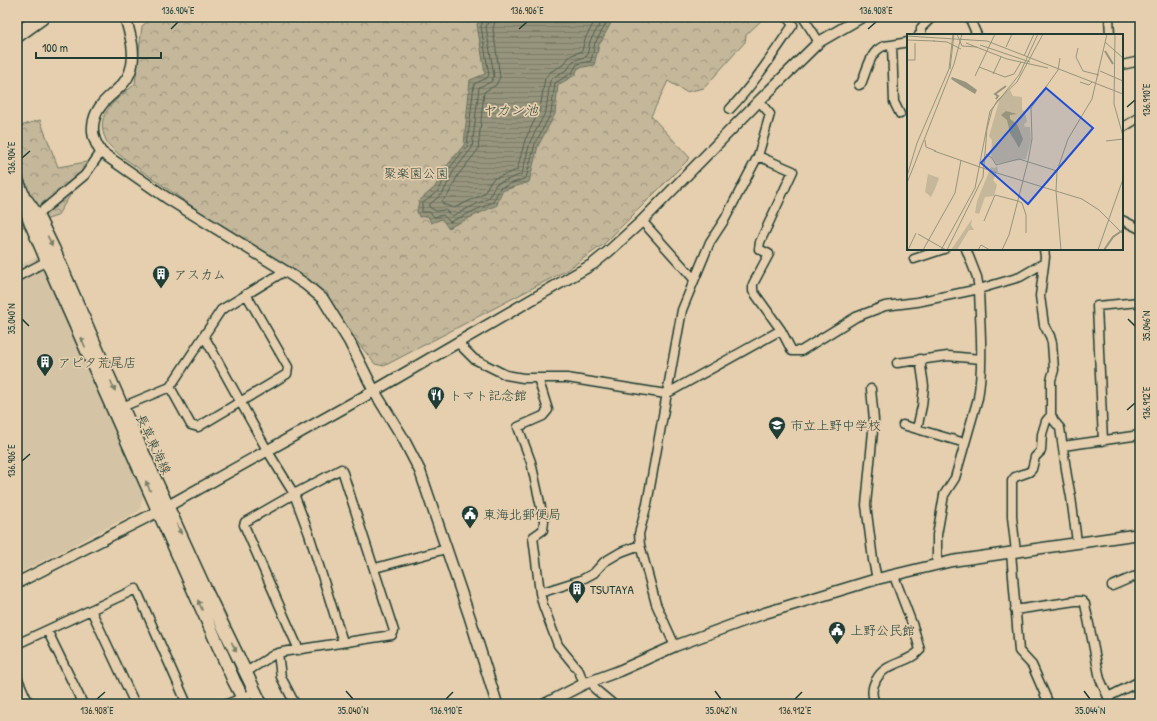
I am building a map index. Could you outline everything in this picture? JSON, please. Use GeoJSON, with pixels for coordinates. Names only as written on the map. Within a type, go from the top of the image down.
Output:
{"type":"FeatureCollection","features":[{"type":"Feature","properties":{"kind":"highway"},"geometry":{"type":"LineString","coordinates":[[17,35],[42,17]]}},
{"type":"Feature","properties":{"kind":"main road","name":"長草東海線"},"geometry":{"type":"LineString","coordinates":[[17,180],[23,195],[29,219],[47,261],[164,509],[261,704]]}},
{"type":"Feature","properties":{"kind":"main road","name":"長草東海線"},"geometry":{"type":"LineString","coordinates":[[23,195],[37,215],[53,248],[122,407],[234,681],[244,701]]}},
{"type":"Feature","properties":{"kind":"street"},"geometry":{"type":"LineString","coordinates":[[125,17],[132,47],[130,71],[124,82],[104,101],[97,110],[92,132],[96,144],[101,152],[167,198],[285,271],[305,284],[323,299],[349,341],[374,391],[403,438],[420,471],[470,618],[497,704]]}},
{"type":"Feature","properties":{"kind":"street"},"geometry":{"type":"LineString","coordinates":[[730,109],[740,99],[766,64],[792,25],[788,17]]}},
{"type":"Feature","properties":{"kind":"street"},"geometry":{"type":"LineString","coordinates":[[802,17],[819,42]]}},
{"type":"Feature","properties":{"kind":"street"},"geometry":{"type":"LineString","coordinates":[[17,583],[164,509],[374,391],[593,264],[642,221],[819,42],[862,17]]}},
{"type":"Feature","properties":{"kind":"street"},"geometry":{"type":"LineString","coordinates":[[921,34],[921,28],[932,17]]}},
{"type":"Feature","properties":{"kind":"street"},"geometry":{"type":"LineString","coordinates":[[969,17],[977,34]]}},
{"type":"Feature","properties":{"kind":"street"},"geometry":{"type":"LineString","coordinates":[[1109,17],[1110,34]]}},
{"type":"Feature","properties":{"kind":"street"},"geometry":{"type":"LineString","coordinates":[[859,85],[862,84],[874,52],[882,46],[907,42]]}},
{"type":"Feature","properties":{"kind":"street"},"geometry":{"type":"LineString","coordinates":[[892,45],[894,102],[900,114]]}},
{"type":"Feature","properties":{"kind":"street"},"geometry":{"type":"LineString","coordinates":[[1123,65],[1140,61]]}},
{"type":"Feature","properties":{"kind":"street"},"geometry":{"type":"LineString","coordinates":[[675,646],[656,604],[640,545],[639,534],[647,504],[682,310],[710,242],[725,219],[758,156],[770,114],[759,101]]}},
{"type":"Feature","properties":{"kind":"street"},"geometry":{"type":"LineString","coordinates":[[1123,127],[1140,117]]}},
{"type":"Feature","properties":{"kind":"street"},"geometry":{"type":"LineString","coordinates":[[37,215],[85,175],[101,152]]}},
{"type":"Feature","properties":{"kind":"street"},"geometry":{"type":"LineString","coordinates":[[758,156],[793,172],[760,242],[759,249],[769,254],[754,284],[753,291],[781,330],[792,351],[801,351],[856,317],[885,306],[918,302],[979,289],[1020,278],[1044,263]]}},
{"type":"Feature","properties":{"kind":"street"},"geometry":{"type":"LineString","coordinates":[[1123,220],[1140,229]]}},
{"type":"Feature","properties":{"kind":"street"},"geometry":{"type":"LineString","coordinates":[[642,221],[694,279]]}},
{"type":"Feature","properties":{"kind":"street"},"geometry":{"type":"LineString","coordinates":[[914,259],[941,250]]}},
{"type":"Feature","properties":{"kind":"street"},"geometry":{"type":"LineString","coordinates":[[937,565],[937,535],[944,495],[955,478],[978,398],[980,386],[981,359],[979,289],[977,277],[966,250]]}},
{"type":"Feature","properties":{"kind":"street"},"geometry":{"type":"LineString","coordinates":[[1044,250],[1040,296],[1044,325],[1052,343],[1054,370],[1051,380],[1051,415],[1060,428],[1077,542]]}},
{"type":"Feature","properties":{"kind":"street"},"geometry":{"type":"LineString","coordinates":[[17,277],[47,261]]}},
{"type":"Feature","properties":{"kind":"street"},"geometry":{"type":"LineString","coordinates":[[122,407],[170,387],[221,310],[285,271]]}},
{"type":"Feature","properties":{"kind":"street"},"geometry":{"type":"LineString","coordinates":[[170,387],[191,425],[198,427],[287,374],[288,367],[246,294]]}},
{"type":"Feature","properties":{"kind":"street"},"geometry":{"type":"LineString","coordinates":[[1104,440],[1097,306],[1138,301]]}},
{"type":"Feature","properties":{"kind":"street"},"geometry":{"type":"LineString","coordinates":[[458,342],[474,359],[506,375],[523,378],[567,378],[666,394],[781,330]]}},
{"type":"Feature","properties":{"kind":"street"},"geometry":{"type":"LineString","coordinates":[[204,336],[294,494],[309,534],[343,642]]}},
{"type":"Feature","properties":{"kind":"street"},"geometry":{"type":"LineString","coordinates":[[897,363],[948,356],[981,359]]}},
{"type":"Feature","properties":{"kind":"street"},"geometry":{"type":"LineString","coordinates":[[917,429],[922,406],[924,386],[920,359]]}},
{"type":"Feature","properties":{"kind":"street"},"geometry":{"type":"LineString","coordinates":[[538,378],[548,410],[543,416],[518,427],[531,462],[544,521],[542,530],[533,537],[540,593],[558,645],[588,683],[613,704]]}},
{"type":"Feature","properties":{"kind":"street"},"geometry":{"type":"LineString","coordinates":[[871,389],[874,420],[866,505],[877,579]]}},
{"type":"Feature","properties":{"kind":"street"},"geometry":{"type":"LineString","coordinates":[[1050,704],[1032,665],[1019,651],[1015,610],[1012,481],[1015,477],[1029,472],[1032,469],[1035,457],[1041,451],[1042,434],[1046,421],[1051,415]]}},
{"type":"Feature","properties":{"kind":"street"},"geometry":{"type":"LineString","coordinates":[[903,425],[965,443]]}},
{"type":"Feature","properties":{"kind":"street"},"geometry":{"type":"LineString","coordinates":[[1063,446],[1140,435]]}},
{"type":"Feature","properties":{"kind":"street"},"geometry":{"type":"LineString","coordinates":[[246,672],[278,653],[299,650],[343,642],[392,635],[394,631],[375,568],[341,469],[245,522],[244,525],[299,650]]}},
{"type":"Feature","properties":{"kind":"street"},"geometry":{"type":"LineString","coordinates":[[545,704],[588,683],[675,646],[765,613],[877,579],[952,561],[1140,534]]}},
{"type":"Feature","properties":{"kind":"street"},"geometry":{"type":"LineString","coordinates":[[540,593],[582,580],[594,573],[604,562],[621,552],[640,545]]}},
{"type":"Feature","properties":{"kind":"street"},"geometry":{"type":"LineString","coordinates":[[375,568],[446,549]]}},
{"type":"Feature","properties":{"kind":"street"},"geometry":{"type":"LineString","coordinates":[[876,704],[872,694],[873,686],[879,675],[888,667],[916,654],[920,650],[914,629],[894,576]]}},
{"type":"Feature","properties":{"kind":"street"},"geometry":{"type":"LineString","coordinates":[[1112,586],[1133,577],[1140,576]]}},
{"type":"Feature","properties":{"kind":"street"},"geometry":{"type":"LineString","coordinates":[[17,644],[136,589],[188,704]]}},
{"type":"Feature","properties":{"kind":"street"},"geometry":{"type":"LineString","coordinates":[[1015,610],[1082,601],[1085,604],[1100,679],[1109,700],[1140,681]]}},
{"type":"Feature","properties":{"kind":"street"},"geometry":{"type":"LineString","coordinates":[[91,610],[135,704]]}},
{"type":"Feature","properties":{"kind":"street"},"geometry":{"type":"LineString","coordinates":[[47,630],[83,704]]}},
{"type":"Feature","properties":{"kind":"street"},"geometry":{"type":"LineString","coordinates":[[278,653],[281,677],[295,704]]}},
{"type":"Feature","properties":{"kind":"street"},"geometry":{"type":"LineString","coordinates":[[17,677],[20,693],[29,704]]}},
{"type":"Feature","properties":{"kind":"street"},"geometry":{"type":"LineString","coordinates":[[227,704],[244,701],[256,692]]}},
{"type":"Feature","properties":{"kind":"shaded area","name":"アピタ荒尾店"},"geometry":{"type":"Polygon","coordinates":[[[39,256],[144,494],[139,511],[17,574],[17,267],[39,256]]]}},
{"type":"Feature","properties":{"kind":"green space","name":"聚楽園公園"},"geometry":{"type":"Polygon","coordinates":[[[153,17],[765,17],[746,35],[745,42],[704,88],[686,92],[668,81],[651,116],[690,158],[604,244],[567,270],[384,366],[375,364],[323,299],[121,156],[107,142],[103,130],[105,115],[114,102],[135,84],[142,26],[153,17]]]}},
{"type":"Feature","properties":{"kind":"green space"},"geometry":{"type":"Polygon","coordinates":[[[40,120],[58,167],[92,161],[57,216],[17,229],[17,127],[40,120]]]}},
{"type":"Feature","properties":{"kind":"water","name":"ヤカン池"},"geometry":{"type":"Polygon","coordinates":[[[482,17],[607,17],[611,23],[599,45],[594,65],[578,68],[575,75],[558,85],[555,114],[538,146],[529,182],[502,191],[497,205],[448,228],[442,219],[431,223],[428,216],[419,217],[417,211],[419,201],[435,187],[446,167],[464,145],[470,80],[485,74],[477,24],[482,17]]]}},
{"type":"Feature","properties":{"kind":"place","name":"アスカム"},"geometry":{"type":"Point","coordinates":[161,289]}},
{"type":"Feature","properties":{"kind":"place","name":"アピタ荒尾店"},"geometry":{"type":"Point","coordinates":[45,377]}},
{"type":"Feature","properties":{"kind":"place","name":"トマト記念館"},"geometry":{"type":"Point","coordinates":[436,410]}},
{"type":"Feature","properties":{"kind":"place","name":"市立上野中学校"},"geometry":{"type":"Point","coordinates":[777,440]}},
{"type":"Feature","properties":{"kind":"place","name":"東海北郵便局"},"geometry":{"type":"Point","coordinates":[470,529]}},
{"type":"Feature","properties":{"kind":"place","name":"TSUTAYA"},"geometry":{"type":"Point","coordinates":[577,604]}},
{"type":"Feature","properties":{"kind":"place","name":"上野公民館"},"geometry":{"type":"Point","coordinates":[837,645]}}]}
